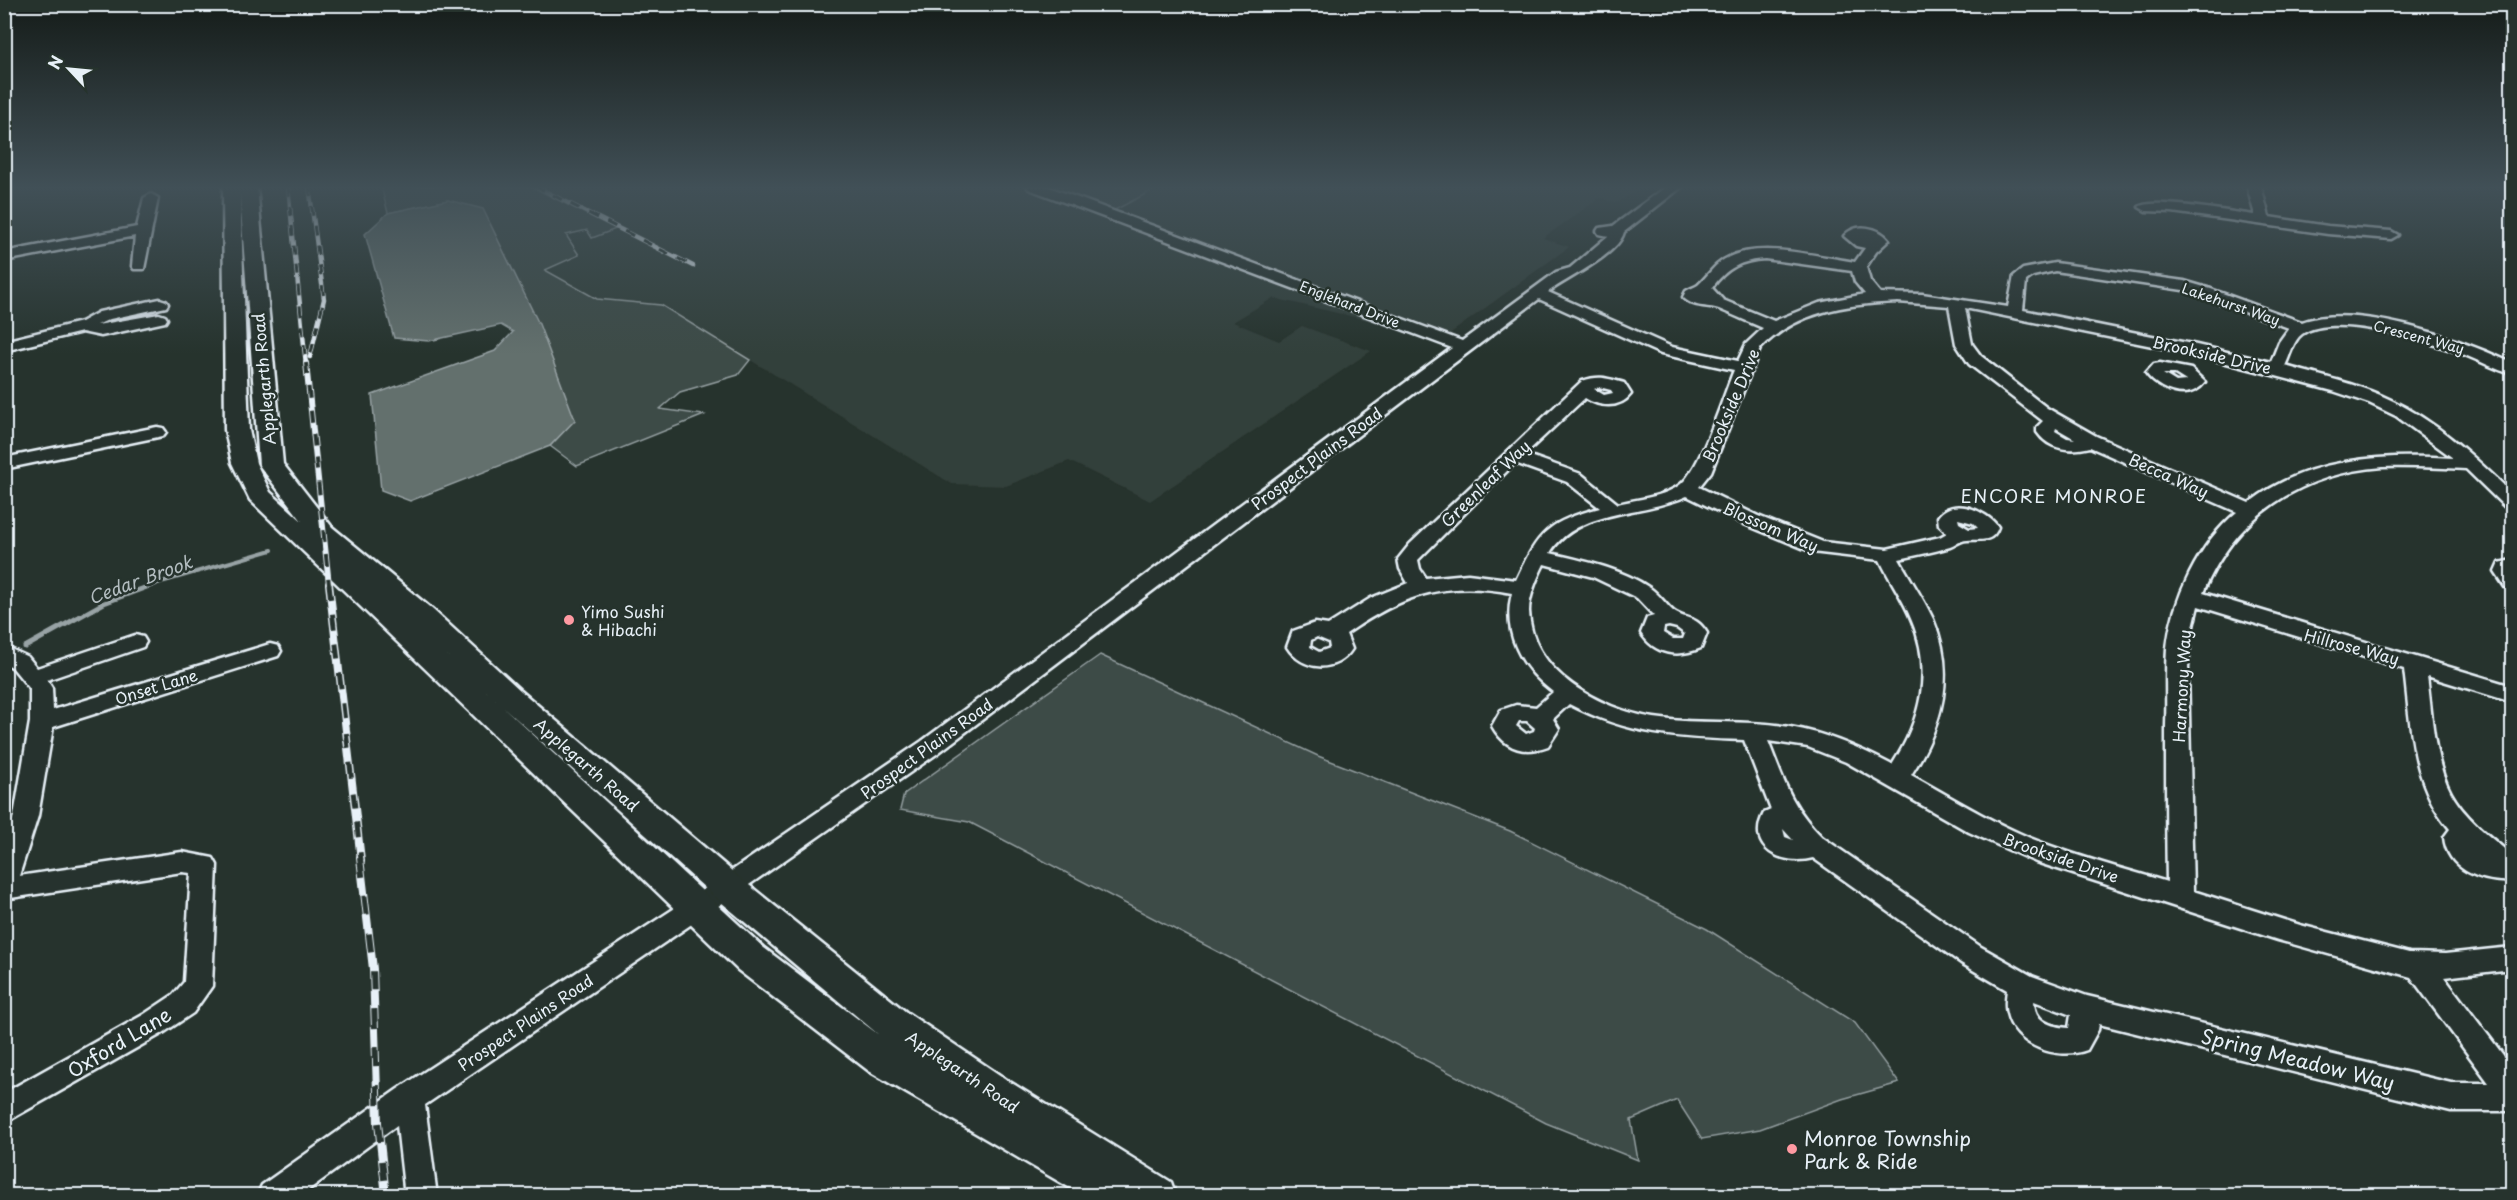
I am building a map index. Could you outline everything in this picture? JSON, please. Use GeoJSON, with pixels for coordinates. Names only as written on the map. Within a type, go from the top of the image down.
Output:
{"type":"FeatureCollection","features":[{"type":"Feature","properties":{"kind":"main road","name":"Applegarth Road"},"geometry":{"type":"LineString","coordinates":[[232,242],[237,430],[244,463],[259,495],[712,897],[996,1095],[1156,1196]]}},
{"type":"Feature","properties":{"kind":"main road","name":"Applegarth Road"},"geometry":{"type":"LineString","coordinates":[[253,242],[271,465],[323,532],[423,616],[511,698],[712,897],[751,959],[882,1059],[1124,1196]]}},
{"type":"Feature","properties":{"kind":"street"},"geometry":{"type":"LineString","coordinates":[[4,256],[79,242]]}},
{"type":"Feature","properties":{"kind":"street"},"geometry":{"type":"LineString","coordinates":[[140,266],[142,242]]}},
{"type":"Feature","properties":{"kind":"street","name":"Englehard Drive"},"geometry":{"type":"LineString","coordinates":[[1184,242],[1464,347]]}},
{"type":"Feature","properties":{"kind":"street","name":"Prospect Plains Road"},"geometry":{"type":"LineString","coordinates":[[273,1196],[410,1099],[712,897],[930,747],[1538,292],[1561,275],[1575,271],[1610,242]]}},
{"type":"Feature","properties":{"kind":"street"},"geometry":{"type":"LineString","coordinates":[[1875,244],[1859,267],[1863,282],[1876,298]]}},
{"type":"Feature","properties":{"kind":"street"},"geometry":{"type":"LineString","coordinates":[[1773,326],[1717,303],[1698,302],[1691,297],[1691,294],[1697,289],[1704,288],[1708,281],[1731,261],[1753,255],[1859,267]]}},
{"type":"Feature","properties":{"kind":"street","name":"Lakehurst Way"},"geometry":{"type":"LineString","coordinates":[[2015,313],[2019,279],[2028,272],[2055,267],[2206,292],[2300,327]]}},
{"type":"Feature","properties":{"kind":"street"},"geometry":{"type":"LineString","coordinates":[[1538,292],[1656,347],[1745,363]]}},
{"type":"Feature","properties":{"kind":"street","name":"Brookside Drive"},"geometry":{"type":"LineString","coordinates":[[2512,503],[2425,426],[2363,394],[2276,368],[2015,313],[1956,304],[1876,298],[1801,313],[1773,326],[1752,347],[1702,472],[1687,489],[1661,500],[1614,510],[1574,522],[1560,529],[1548,538],[1538,556],[1523,588],[1517,615],[1519,632],[1539,668],[1567,693],[1620,717],[1651,726],[1752,731],[1804,737],[1829,745],[1871,762],[1978,826],[2034,850],[2311,940],[2419,966],[2512,958]]}},
{"type":"Feature","properties":{"kind":"street","name":"Becca Way"},"geometry":{"type":"LineString","coordinates":[[1956,304],[1964,345],[1975,360],[2054,421],[2046,427],[2046,432],[2050,437],[2070,444],[2082,444],[2090,440],[2248,510]]}},
{"type":"Feature","properties":{"kind":"street"},"geometry":{"type":"LineString","coordinates":[[4,346],[82,327],[101,331],[159,312]]}},
{"type":"Feature","properties":{"kind":"street","name":"Crescent Way"},"geometry":{"type":"LineString","coordinates":[[2300,327],[2328,321],[2345,321],[2401,330],[2465,348],[2512,369]]}},
{"type":"Feature","properties":{"kind":"street"},"geometry":{"type":"LineString","coordinates":[[2276,368],[2289,337],[2300,327]]}},
{"type":"Feature","properties":{"kind":"street"},"geometry":{"type":"LineString","coordinates":[[2174,345],[2175,369]]}},
{"type":"Feature","properties":{"kind":"street","name":"Greenleaf Way"},"geometry":{"type":"LineString","coordinates":[[1420,585],[1410,570],[1408,559],[1512,456],[1585,389]]}},
{"type":"Feature","properties":{"kind":"street"},"geometry":{"type":"LineString","coordinates":[[4,464],[157,432]]}},
{"type":"Feature","properties":{"kind":"street"},"geometry":{"type":"LineString","coordinates":[[1512,456],[1574,478],[1614,510]]}},
{"type":"Feature","properties":{"kind":"street","name":"Harmony Way"},"geometry":{"type":"LineString","coordinates":[[2180,897],[2178,737],[2180,635],[2204,566],[2214,548],[2248,510],[2305,477],[2357,464],[2399,461],[2470,464]]}},
{"type":"Feature","properties":{"kind":"street","name":"Blossom Way"},"geometry":{"type":"LineString","coordinates":[[1687,489],[1751,520],[1819,548],[1887,555],[1946,543],[1961,533]]}},
{"type":"Feature","properties":{"kind":"street"},"geometry":{"type":"LineString","coordinates":[[1887,555],[1926,628],[1933,659],[1934,696],[1927,726],[1918,747],[1897,777]]}},
{"type":"Feature","properties":{"kind":"street"},"geometry":{"type":"LineString","coordinates":[[1538,556],[1600,572],[1644,593],[1669,619]]}},
{"type":"Feature","properties":{"kind":"street"},"geometry":{"type":"LineString","coordinates":[[2512,566],[2506,568],[2505,572],[2512,582]]}},
{"type":"Feature","properties":{"kind":"street"},"geometry":{"type":"LineString","coordinates":[[1332,633],[1358,614],[1388,597],[1420,585],[1475,579],[1523,588]]}},
{"type":"Feature","properties":{"kind":"street","name":"Hillrose Way"},"geometry":{"type":"LineString","coordinates":[[2192,597],[2272,625],[2414,663],[2512,694]]}},
{"type":"Feature","properties":{"kind":"street"},"geometry":{"type":"LineString","coordinates":[[33,677],[135,642]]}},
{"type":"Feature","properties":{"kind":"street","name":"Onset Lane"},"geometry":{"type":"LineString","coordinates":[[42,722],[270,651]]}},
{"type":"Feature","properties":{"kind":"street"},"geometry":{"type":"LineString","coordinates":[[4,652],[20,662],[41,688],[42,722],[15,820],[4,881]]}},
{"type":"Feature","properties":{"kind":"street"},"geometry":{"type":"LineString","coordinates":[[2414,663],[2435,786],[2449,809],[2469,831],[2457,837],[2456,845],[2460,852],[2484,868],[2498,872],[2512,869]]}},
{"type":"Feature","properties":{"kind":"street"},"geometry":{"type":"LineString","coordinates":[[1539,718],[1567,693]]}},
{"type":"Feature","properties":{"kind":"street","name":"Spring Meadow Way"},"geometry":{"type":"LineString","coordinates":[[1752,731],[1786,813],[1795,826],[1818,846],[1971,955],[2022,984],[2086,1008],[2451,1097],[2512,1097]]}},
{"type":"Feature","properties":{"kind":"street","name":"Oxford Lane"},"geometry":{"type":"LineString","coordinates":[[4,889],[182,862],[204,865],[198,986],[183,1004],[153,1024],[4,1108]]}},
{"type":"Feature","properties":{"kind":"street"},"geometry":{"type":"LineString","coordinates":[[2419,966],[2512,1090]]}},
{"type":"Feature","properties":{"kind":"street"},"geometry":{"type":"LineString","coordinates":[[2022,984],[2020,1004],[2023,1018],[2034,1031],[2046,1037],[2064,1042],[2077,1041],[2084,1029],[2086,1008]]}},
{"type":"Feature","properties":{"kind":"street"},"geometry":{"type":"LineString","coordinates":[[410,1099],[421,1196]]}},
{"type":"Feature","properties":{"kind":"shaded area"},"geometry":{"type":"Polygon","coordinates":[[[367,242],[499,242],[539,324],[575,420],[550,446],[410,501],[381,490],[372,395],[495,351],[513,332],[501,325],[429,341],[394,338],[367,242]]]}},
{"type":"Feature","properties":{"kind":"shaded area"},"geometry":{"type":"Polygon","coordinates":[[[472,242],[571,242],[579,255],[545,270],[597,299],[661,305],[750,360],[738,375],[680,392],[660,409],[704,415],[577,466],[550,446],[575,419],[472,242]]]}},
{"type":"Feature","properties":{"kind":"shaded area"},"geometry":{"type":"Polygon","coordinates":[[[561,242],[1555,242],[1569,247],[1444,338],[1273,298],[1233,322],[1279,341],[1302,326],[1371,351],[1150,501],[1069,461],[1006,486],[952,484],[661,305],[597,299],[545,270],[561,242]]]}},
{"type":"Feature","properties":{"kind":"shaded area"},"geometry":{"type":"Polygon","coordinates":[[[1100,655],[1318,756],[1510,831],[1707,929],[1855,1023],[1899,1083],[1842,1099],[1760,1129],[1702,1139],[1677,1100],[1631,1120],[1638,1160],[1546,1123],[969,822],[900,810],[904,794],[1100,655]]]}},
{"type":"Feature","properties":{"kind":"waterway","name":"Cedar Brook"},"geometry":{"type":"LineString","coordinates":[[151,585],[272,550]]}},
{"type":"Feature","properties":{"kind":"waterway","name":"Cedar Brook"},"geometry":{"type":"LineString","coordinates":[[25,647],[104,603],[155,584]]}},
{"type":"Feature","properties":{"kind":"railway"},"geometry":{"type":"LineString","coordinates":[[294,242],[306,365]]}},
{"type":"Feature","properties":{"kind":"railway"},"geometry":{"type":"LineString","coordinates":[[310,357],[324,299],[316,242]]}},
{"type":"Feature","properties":{"kind":"railway"},"geometry":{"type":"LineString","coordinates":[[646,242],[693,266]]}},
{"type":"Feature","properties":{"kind":"railway"},"geometry":{"type":"LineString","coordinates":[[306,363],[329,585]]}},
{"type":"Feature","properties":{"kind":"railway"},"geometry":{"type":"LineString","coordinates":[[329,584],[361,860]]}},
{"type":"Feature","properties":{"kind":"railway"},"geometry":{"type":"LineString","coordinates":[[360,858],[373,969],[378,1123],[386,1196]]}},
{"type":"Feature","properties":{"kind":"place","name":"Yimo Sushi & Hibachi"},"geometry":{"type":"Point","coordinates":[569,620]}},
{"type":"Feature","properties":{"kind":"place","name":"Monroe Township Park & Ride"},"geometry":{"type":"Point","coordinates":[1792,1149]}},
{"type":"Feature","properties":{"kind":"district","name":"ENCORE MONROE"},"geometry":{"type":"Point","coordinates":[2054,495]}}]}
